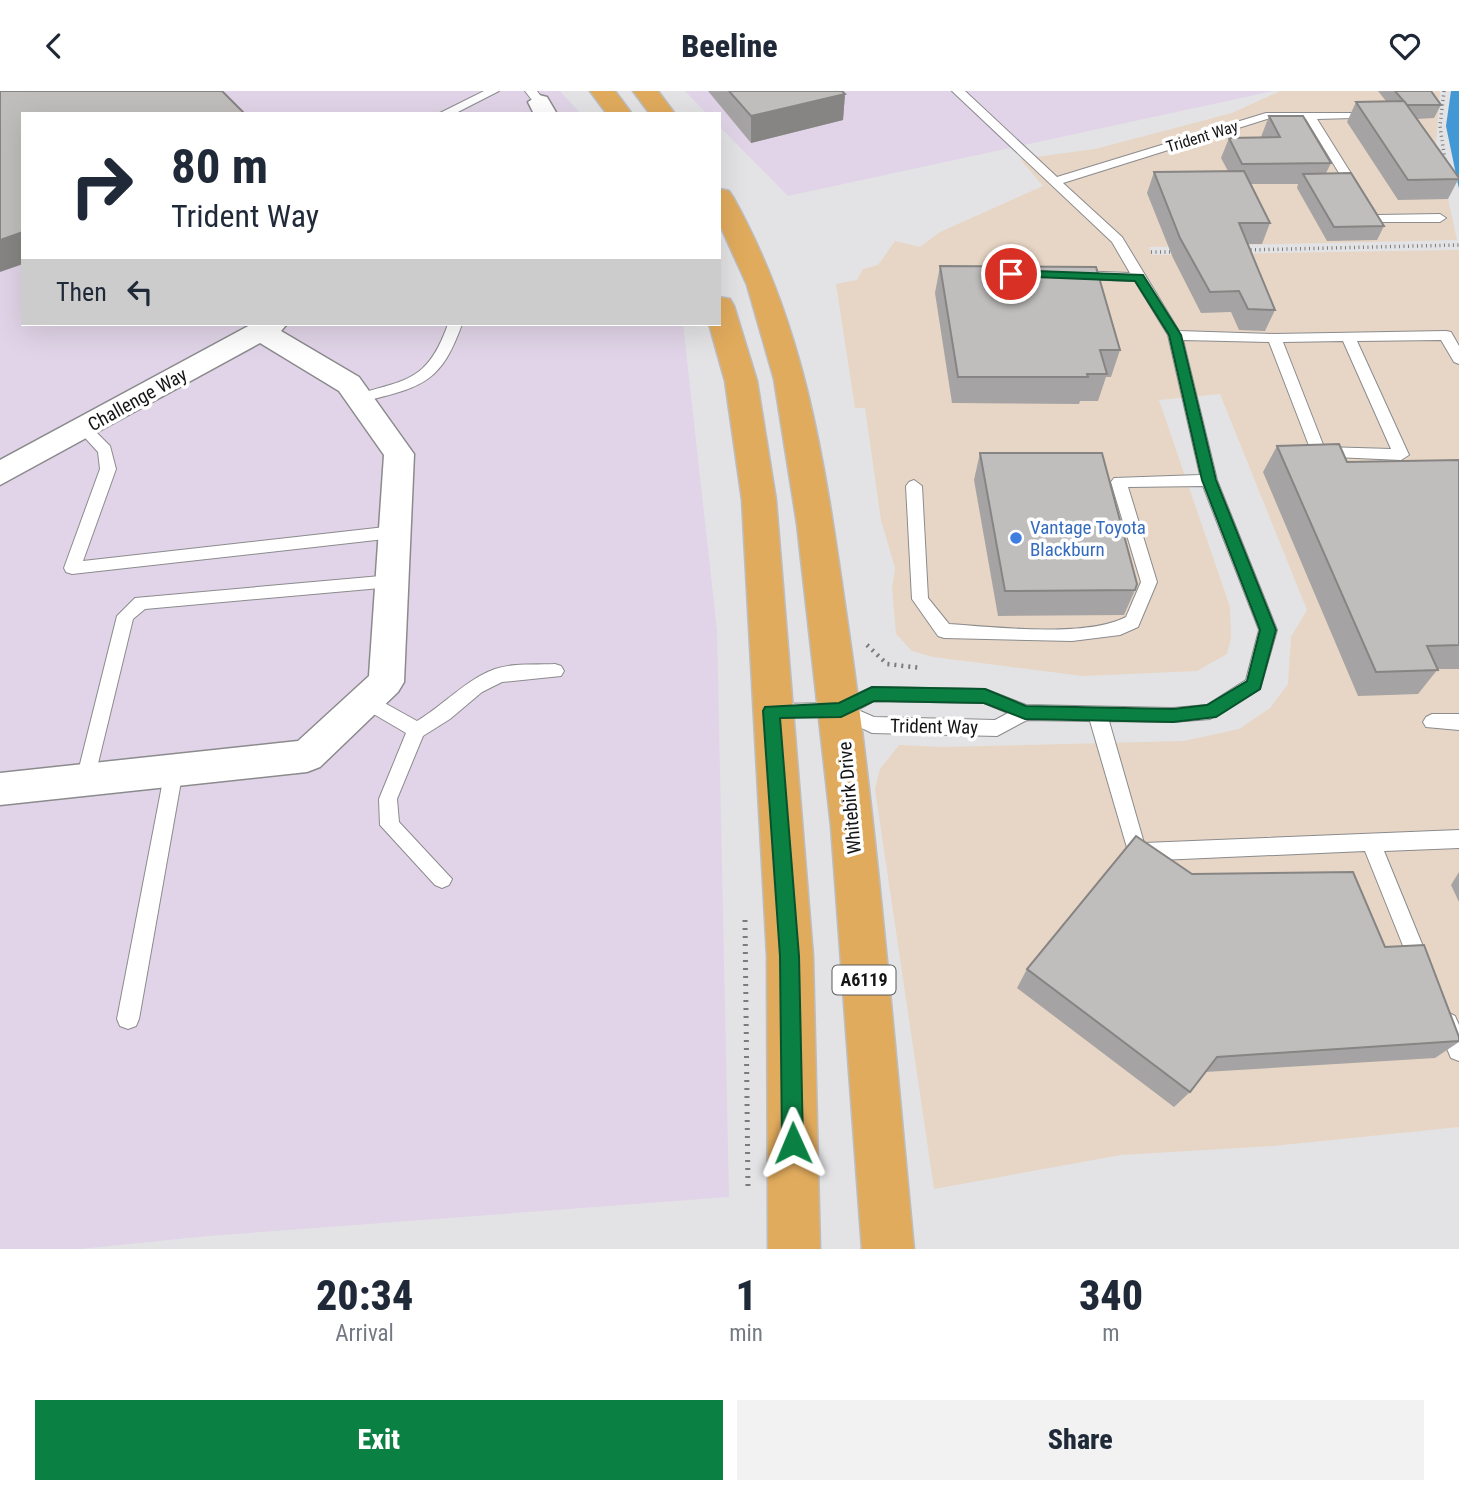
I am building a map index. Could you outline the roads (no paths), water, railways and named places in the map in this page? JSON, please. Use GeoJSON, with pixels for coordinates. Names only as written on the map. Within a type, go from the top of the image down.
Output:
{"type":"FeatureCollection","features":[{"type":"Feature","properties":{"kind":"highway"},"geometry":{"type":"LineString","coordinates":[[602,91],[618,112]]}},
{"type":"Feature","properties":{"kind":"highway"},"geometry":{"type":"LineString","coordinates":[[645,91],[661,112]]}},
{"type":"Feature","properties":{"kind":"highway","name":"Whitebirk Drive"},"geometry":{"type":"LineString","coordinates":[[721,201],[764,284],[795,395],[841,710],[888,1249]]}},
{"type":"Feature","properties":{"kind":"highway"},"geometry":{"type":"LineString","coordinates":[[721,313],[741,381],[760,500],[771,711],[790,956],[794,1249]]}},
{"type":"Feature","properties":{"kind":"street"},"geometry":{"type":"LineString","coordinates":[[0,789],[307,756],[386,682],[399,454],[349,384],[267,327]]}},
{"type":"Feature","properties":{"kind":"street","name":"Challenge Way"},"geometry":{"type":"LineString","coordinates":[[0,474],[267,327]]}},
{"type":"Feature","properties":{"kind":"lane"},"geometry":{"type":"LineString","coordinates":[[448,112],[493,91]]}},
{"type":"Feature","properties":{"kind":"lane","name":"Trident Way"},"geometry":{"type":"LineString","coordinates":[[771,711],[841,710],[872,694],[985,696],[1025,712],[1173,715],[1210,712],[1254,684],[1268,630],[1209,480],[1175,335],[1122,253],[1117,240],[958,91]]}},
{"type":"Feature","properties":{"kind":"lane"},"geometry":{"type":"LineString","coordinates":[[1309,115],[1373,219],[1440,218]]}},
{"type":"Feature","properties":{"kind":"lane","name":"Trident Way"},"geometry":{"type":"LineString","coordinates":[[1055,182],[1266,116],[1353,115]]}},
{"type":"Feature","properties":{"kind":"lane"},"geometry":{"type":"LineString","coordinates":[[1057,275],[1139,277]]}},
{"type":"Feature","properties":{"kind":"lane"},"geometry":{"type":"LineString","coordinates":[[359,398],[431,374],[441,363],[453,326]]}},
{"type":"Feature","properties":{"kind":"lane"},"geometry":{"type":"LineString","coordinates":[[1175,335],[1274,338],[1446,335],[1459,359]]}},
{"type":"Feature","properties":{"kind":"lane"},"geometry":{"type":"LineString","coordinates":[[1274,338],[1318,452],[1401,455],[1348,337]]}},
{"type":"Feature","properties":{"kind":"lane"},"geometry":{"type":"LineString","coordinates":[[83,428],[106,450],[108,469],[72,568],[394,533]]}},
{"type":"Feature","properties":{"kind":"lane"},"geometry":{"type":"LineString","coordinates":[[914,486],[920,599],[944,631],[1113,633],[1132,622],[1149,582],[1119,482],[1209,480]]}},
{"type":"Feature","properties":{"kind":"lane"},"geometry":{"type":"LineString","coordinates":[[85,780],[125,616],[141,603],[392,581]]}},
{"type":"Feature","properties":{"kind":"lane"},"geometry":{"type":"LineString","coordinates":[[442,879],[390,825],[388,799],[416,731],[444,714],[476,687],[499,675],[555,671]]}},
{"type":"Feature","properties":{"kind":"lane"},"geometry":{"type":"LineString","coordinates":[[366,701],[405,721],[416,731]]}},
{"type":"Feature","properties":{"kind":"lane","name":"Trident Way"},"geometry":{"type":"LineString","coordinates":[[841,710],[872,725],[997,728],[1025,712]]}},
{"type":"Feature","properties":{"kind":"lane"},"geometry":{"type":"LineString","coordinates":[[1097,712],[1137,852],[1459,839]]}},
{"type":"Feature","properties":{"kind":"lane"},"geometry":{"type":"LineString","coordinates":[[1432,722],[1459,722]]}},
{"type":"Feature","properties":{"kind":"lane"},"geometry":{"type":"LineString","coordinates":[[128,1019],[174,770]]}},
{"type":"Feature","properties":{"kind":"lane"},"geometry":{"type":"LineString","coordinates":[[1371,843],[1459,1051]]}},
{"type":"Feature","properties":{"kind":"water"},"geometry":{"type":"Polygon","coordinates":[[[1451,91],[1459,91],[1459,189],[1446,126],[1451,91]]]}},
{"type":"Feature","properties":{"kind":"place","name":"Vantage Toyota Blackburn"},"geometry":{"type":"Point","coordinates":[1016,538]}}]}
